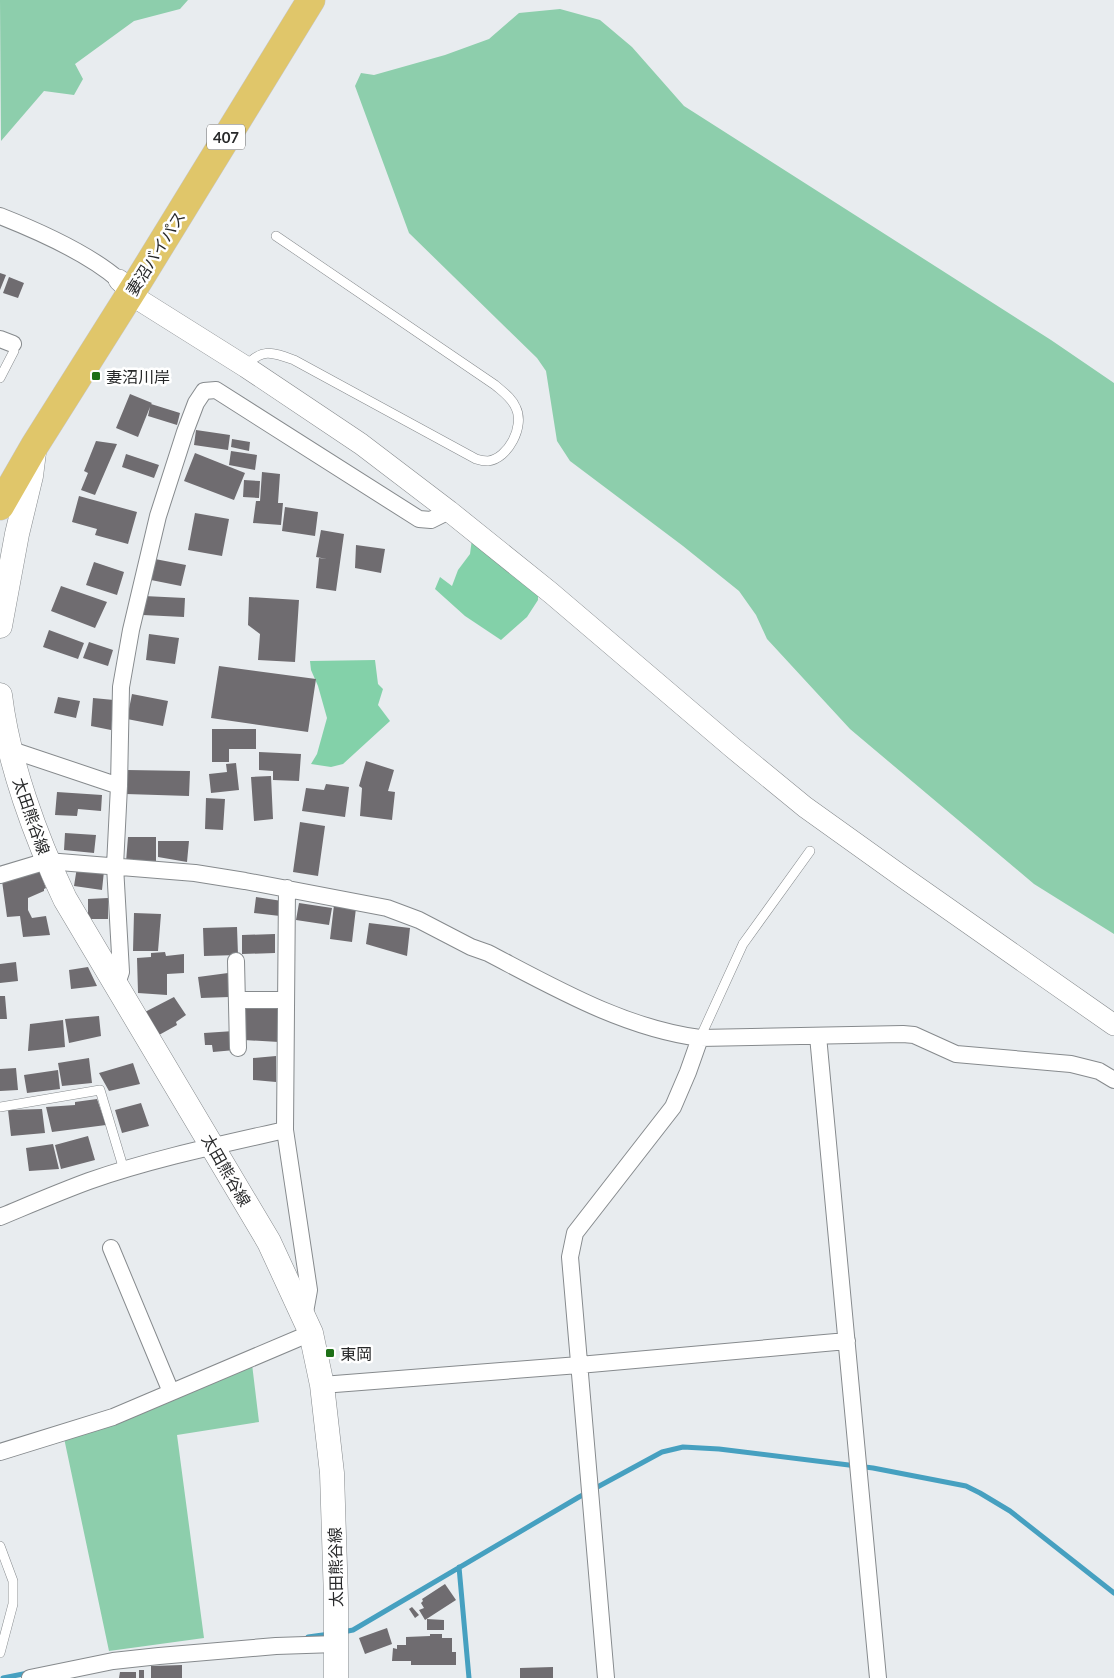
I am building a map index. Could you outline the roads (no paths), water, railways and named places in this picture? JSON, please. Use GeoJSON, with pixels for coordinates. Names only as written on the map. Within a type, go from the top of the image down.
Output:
{"type":"FeatureCollection","features":[{"type":"Feature","properties":{"kind":"highway","name":"妻沼バイパス"},"geometry":{"type":"LineString","coordinates":[[0,506],[290,0]]}},
{"type":"Feature","properties":{"kind":"highway","name":"妻沼バイパス"},"geometry":{"type":"LineString","coordinates":[[0,468],[130,278],[310,0]]}},
{"type":"Feature","properties":{"kind":"main road"},"geometry":{"type":"LineString","coordinates":[[0,626],[16,534],[31,476],[35,445]]}},
{"type":"Feature","properties":{"kind":"main road","name":"太田熊谷線"},"geometry":{"type":"LineString","coordinates":[[0,695],[10,748],[47,861],[65,899],[269,1242],[308,1326],[322,1385],[332,1472],[336,1599],[336,1678]]}},
{"type":"Feature","properties":{"kind":"street"},"geometry":{"type":"LineString","coordinates":[[0,216],[35,229],[96,263],[130,278],[141,301],[246,367],[361,444],[449,511],[551,593],[732,748],[804,806],[1114,1025]]}},
{"type":"Feature","properties":{"kind":"street"},"geometry":{"type":"LineString","coordinates":[[116,987],[121,972],[116,866],[121,687],[131,630],[158,516],[185,432],[196,403],[204,391],[216,390],[418,519],[431,520],[449,511]]}},
{"type":"Feature","properties":{"kind":"street"},"geometry":{"type":"LineString","coordinates":[[10,748],[119,786]]}},
{"type":"Feature","properties":{"kind":"street"},"geometry":{"type":"LineString","coordinates":[[0,875],[47,861],[195,873],[287,888],[387,908],[419,920],[594,1007],[634,1022],[680,1035],[700,1038],[914,1035],[956,1054],[1071,1064],[1099,1071],[1114,1080]]}},
{"type":"Feature","properties":{"kind":"street"},"geometry":{"type":"LineString","coordinates":[[0,1452],[113,1417],[171,1392],[308,1326],[308,1290],[285,1130],[287,888]]}},
{"type":"Feature","properties":{"kind":"street"},"geometry":{"type":"LineString","coordinates":[[236,961],[238,1048]]}},
{"type":"Feature","properties":{"kind":"street"},"geometry":{"type":"LineString","coordinates":[[237,1000],[286,1000]]}},
{"type":"Feature","properties":{"kind":"street"},"geometry":{"type":"LineString","coordinates":[[818,1036],[878,1678]]}},
{"type":"Feature","properties":{"kind":"street"},"geometry":{"type":"LineString","coordinates":[[606,1678],[570,1257],[575,1233],[672,1107],[688,1072],[700,1038]]}},
{"type":"Feature","properties":{"kind":"street"},"geometry":{"type":"LineString","coordinates":[[0,1217],[88,1181],[124,1170],[213,1146],[285,1130]]}},
{"type":"Feature","properties":{"kind":"street"},"geometry":{"type":"LineString","coordinates":[[111,1248],[171,1392]]}},
{"type":"Feature","properties":{"kind":"street"},"geometry":{"type":"LineString","coordinates":[[322,1385],[579,1365],[847,1341]]}},
{"type":"Feature","properties":{"kind":"street"},"geometry":{"type":"LineString","coordinates":[[30,1678],[55,1675],[113,1661],[276,1646],[336,1644]]}},
{"type":"Feature","properties":{"kind":"lane"},"geometry":{"type":"LineString","coordinates":[[246,367],[255,356],[261,354],[274,354],[294,360],[476,459],[489,461],[503,454],[508,449],[520,423],[518,410],[509,397],[495,385],[276,236]]}},
{"type":"Feature","properties":{"kind":"lane"},"geometry":{"type":"LineString","coordinates":[[0,378],[14,352],[7,342]]}},
{"type":"Feature","properties":{"kind":"lane"},"geometry":{"type":"LineString","coordinates":[[700,1038],[743,944],[810,851]]}},
{"type":"Feature","properties":{"kind":"lane"},"geometry":{"type":"LineString","coordinates":[[0,1107],[100,1090],[124,1170]]}},
{"type":"Feature","properties":{"kind":"lane"},"geometry":{"type":"LineString","coordinates":[[0,1546],[13,1581],[13,1604],[0,1653]]}},
{"type":"Feature","properties":{"kind":"waterway"},"geometry":{"type":"LineString","coordinates":[[343,1632],[353,1630],[579,1497],[662,1452],[683,1447],[719,1449],[873,1468],[966,1486],[1010,1511],[1114,1593]]}},
{"type":"Feature","properties":{"kind":"waterway"},"geometry":{"type":"LineString","coordinates":[[459,1567],[469,1678]]}},
{"type":"Feature","properties":{"kind":"waterway"},"geometry":{"type":"LineString","coordinates":[[308,1637],[330,1634]]}},
{"type":"Feature","properties":{"kind":"waterway"},"geometry":{"type":"LineString","coordinates":[[3,1678],[28,1673]]}},
{"type":"Feature","properties":{"kind":"place","name":"妻沼川岸"},"geometry":{"type":"Point","coordinates":[96,376]}},
{"type":"Feature","properties":{"kind":"place","name":"東岡"},"geometry":{"type":"Point","coordinates":[330,1353]}}]}
